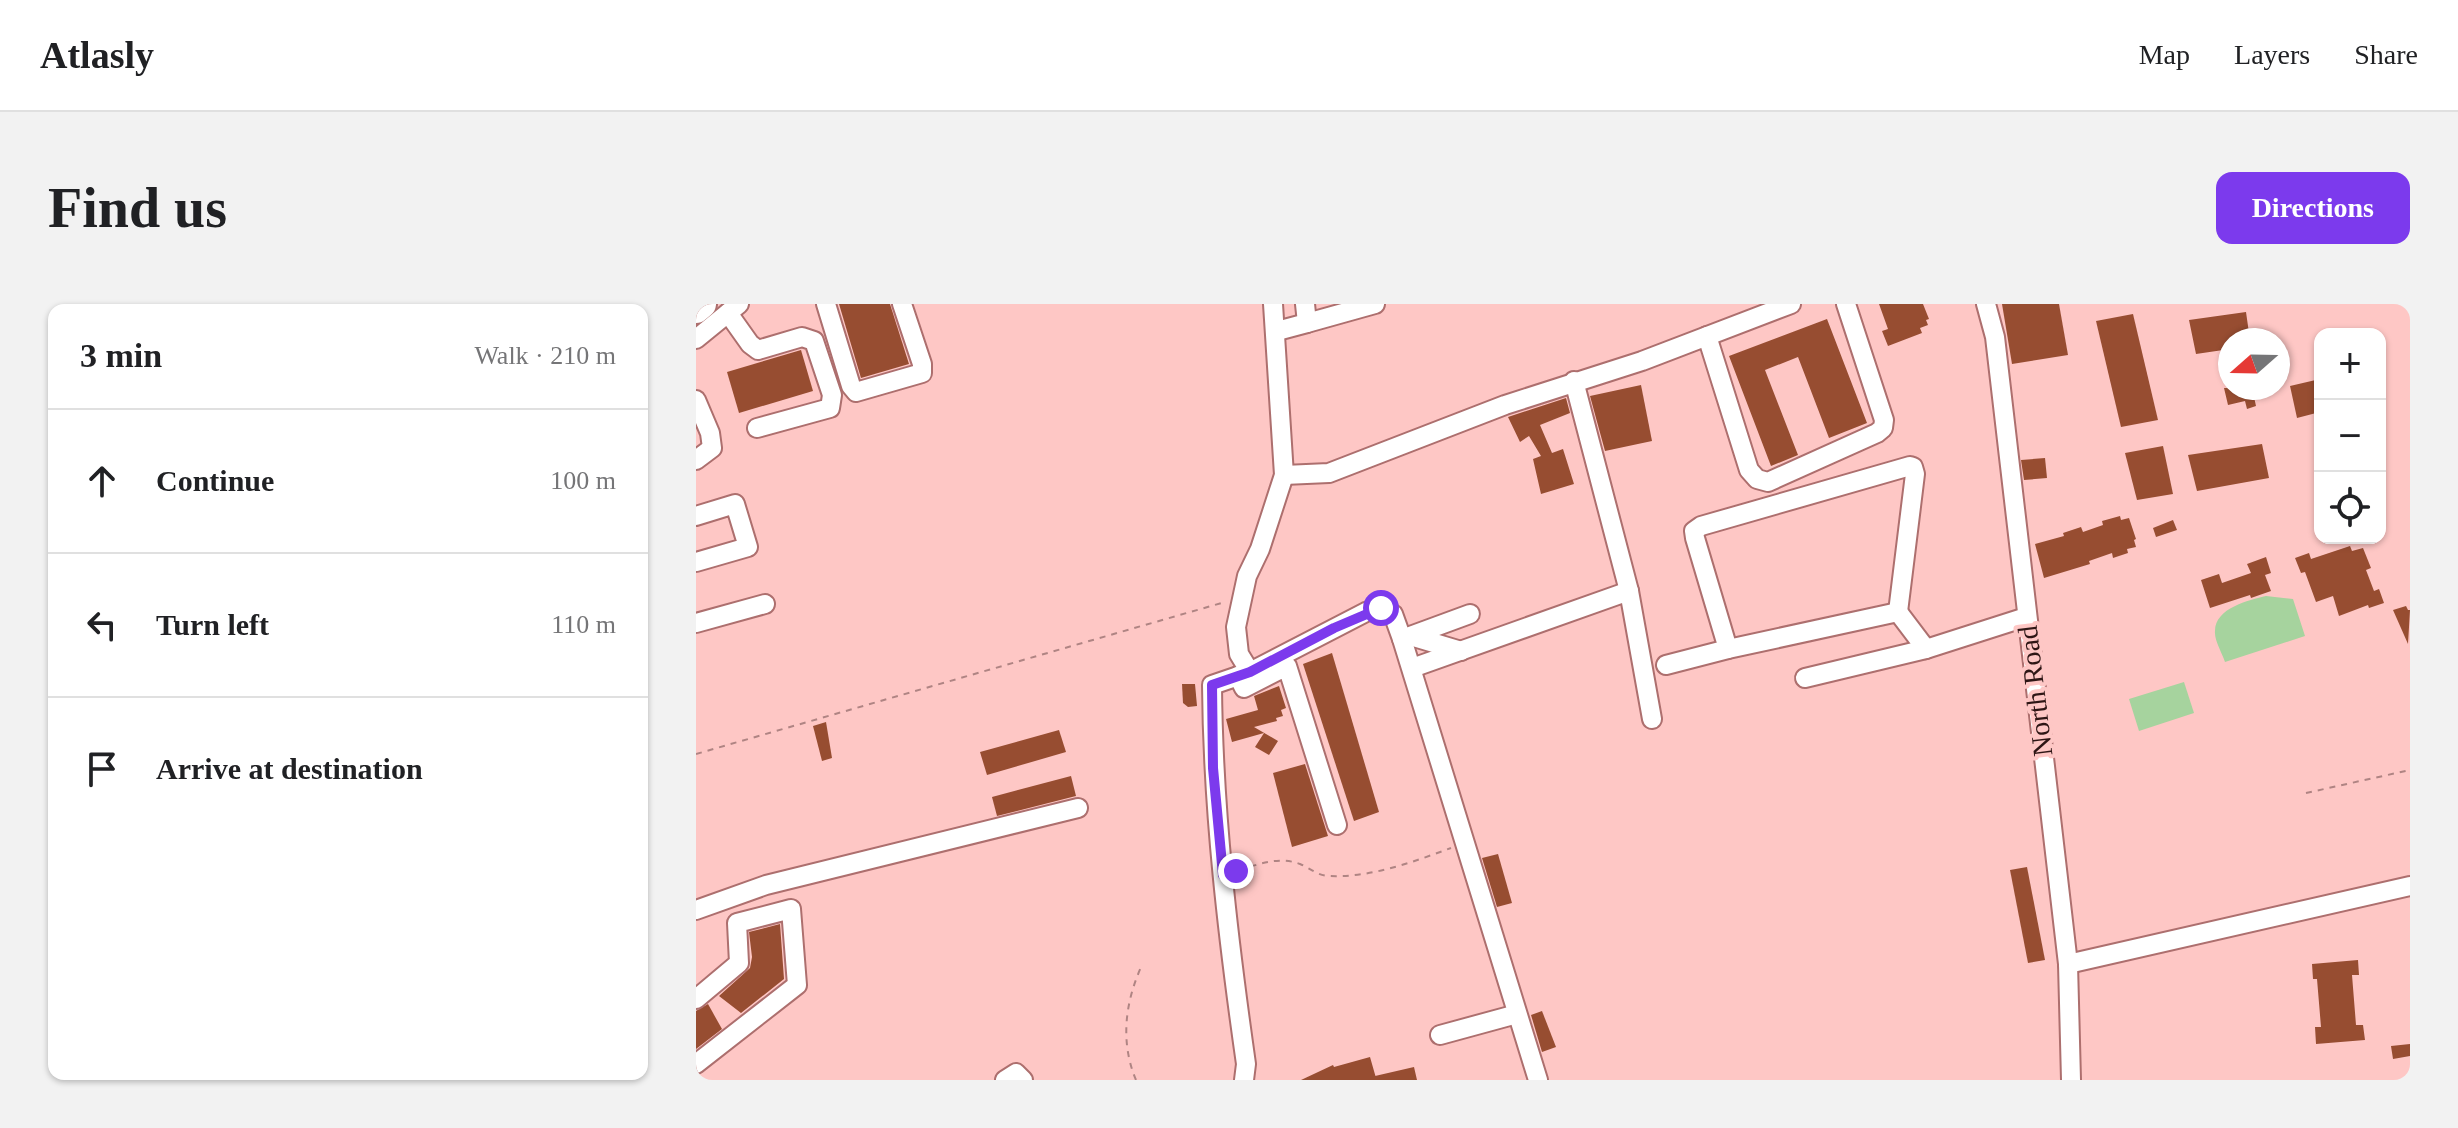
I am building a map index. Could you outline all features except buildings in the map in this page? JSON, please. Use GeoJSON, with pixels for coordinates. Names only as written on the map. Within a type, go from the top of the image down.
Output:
{"type":"FeatureCollection","features":[{"type":"Feature","properties":{"kind":"highway"},"geometry":{"type":"LineString","coordinates":[[696,309],[723,307]]}},
{"type":"Feature","properties":{"kind":"street"},"geometry":{"type":"LineString","coordinates":[[826,304],[851,386],[856,392],[922,373],[922,364],[902,304]]}},
{"type":"Feature","properties":{"kind":"street"},"geometry":{"type":"LineString","coordinates":[[1273,304],[1284,475],[1260,549],[1247,576],[1236,627],[1239,654],[1244,688],[1287,666],[1337,825]]}},
{"type":"Feature","properties":{"kind":"street"},"geometry":{"type":"LineString","coordinates":[[1277,331],[1306,314],[1375,304]]}},
{"type":"Feature","properties":{"kind":"street"},"geometry":{"type":"LineString","coordinates":[[1284,475],[1329,473],[1491,410],[1642,361],[1791,304]]}},
{"type":"Feature","properties":{"kind":"street"},"geometry":{"type":"LineString","coordinates":[[1707,336],[1749,470],[1757,479],[1768,482],[1883,428],[1884,420],[1846,304]]}},
{"type":"Feature","properties":{"kind":"street","name":"North Road"},"geometry":{"type":"LineString","coordinates":[[1986,304],[1995,337],[2068,964],[2071,1080]]}},
{"type":"Feature","properties":{"kind":"street"},"geometry":{"type":"LineString","coordinates":[[696,339],[723,307],[750,344],[758,350],[802,337],[814,341],[832,395],[830,408],[757,428]]}},
{"type":"Feature","properties":{"kind":"street"},"geometry":{"type":"LineString","coordinates":[[1574,381],[1629,591],[1652,719]]}},
{"type":"Feature","properties":{"kind":"street"},"geometry":{"type":"LineString","coordinates":[[696,400],[710,433],[712,448],[696,460]]}},
{"type":"Feature","properties":{"kind":"street"},"geometry":{"type":"LineString","coordinates":[[1728,649],[1694,531],[1701,526],[1910,466],[1915,474],[1898,612],[1926,649]]}},
{"type":"Feature","properties":{"kind":"street"},"geometry":{"type":"LineString","coordinates":[[696,516],[735,504],[748,547],[696,562]]}},
{"type":"Feature","properties":{"kind":"street"},"geometry":{"type":"LineString","coordinates":[[1412,668],[1629,591]]}},
{"type":"Feature","properties":{"kind":"street"},"geometry":{"type":"LineString","coordinates":[[696,623],[765,604]]}},
{"type":"Feature","properties":{"kind":"street"},"geometry":{"type":"LineString","coordinates":[[1244,1080],[1246,1064],[1213,768],[1212,685],[1244,674],[1381,608],[1393,614],[1408,638],[1412,668],[1538,1080]]}},
{"type":"Feature","properties":{"kind":"street"},"geometry":{"type":"LineString","coordinates":[[1666,665],[1898,612]]}},
{"type":"Feature","properties":{"kind":"street"},"geometry":{"type":"LineString","coordinates":[[1408,638],[1470,614]]}},
{"type":"Feature","properties":{"kind":"street"},"geometry":{"type":"LineString","coordinates":[[1805,678],[1926,649],[2026,617]]}},
{"type":"Feature","properties":{"kind":"street"},"geometry":{"type":"LineString","coordinates":[[1408,638],[1461,651]]}},
{"type":"Feature","properties":{"kind":"street"},"geometry":{"type":"LineString","coordinates":[[696,910],[766,885],[1078,808]]}},
{"type":"Feature","properties":{"kind":"street"},"geometry":{"type":"LineString","coordinates":[[2068,964],[2410,886]]}},
{"type":"Feature","properties":{"kind":"street"},"geometry":{"type":"LineString","coordinates":[[696,999],[739,963],[737,923],[791,909],[797,985],[696,1064]]}},
{"type":"Feature","properties":{"kind":"street"},"geometry":{"type":"LineString","coordinates":[[1440,1035],[1517,1014]]}},
{"type":"Feature","properties":{"kind":"street"},"geometry":{"type":"LineString","coordinates":[[1005,1080],[1016,1073],[1023,1080]]}},
{"type":"Feature","properties":{"kind":"path"},"geometry":{"type":"LineString","coordinates":[[696,754],[1242,597]]}},
{"type":"Feature","properties":{"kind":"path"},"geometry":{"type":"LineString","coordinates":[[2306,793],[2410,770]]}},
{"type":"Feature","properties":{"kind":"path"},"geometry":{"type":"LineString","coordinates":[[1223,875],[1279,859],[1300,864],[1323,876],[1348,877],[1382,871],[1464,843]]}},
{"type":"Feature","properties":{"kind":"path"},"geometry":{"type":"LineString","coordinates":[[1136,1080],[1124,1021],[1142,965]]}},
{"type":"Feature","properties":{"kind":"green space"},"geometry":{"type":"Polygon","coordinates":[[[2266,596],[2293,599],[2305,636],[2225,662],[2215,635],[2216,623],[2234,606],[2266,596]]]}},
{"type":"Feature","properties":{"kind":"green space"},"geometry":{"type":"Polygon","coordinates":[[[2184,682],[2194,713],[2139,731],[2129,699],[2184,682]]]}},
{"type":"Feature","properties":{"kind":"route"},"geometry":{"type":"LineString","coordinates":[[1236,871],[1223,875],[1213,768],[1212,685],[1250,672],[1366,612],[1381,608]]}}]}
